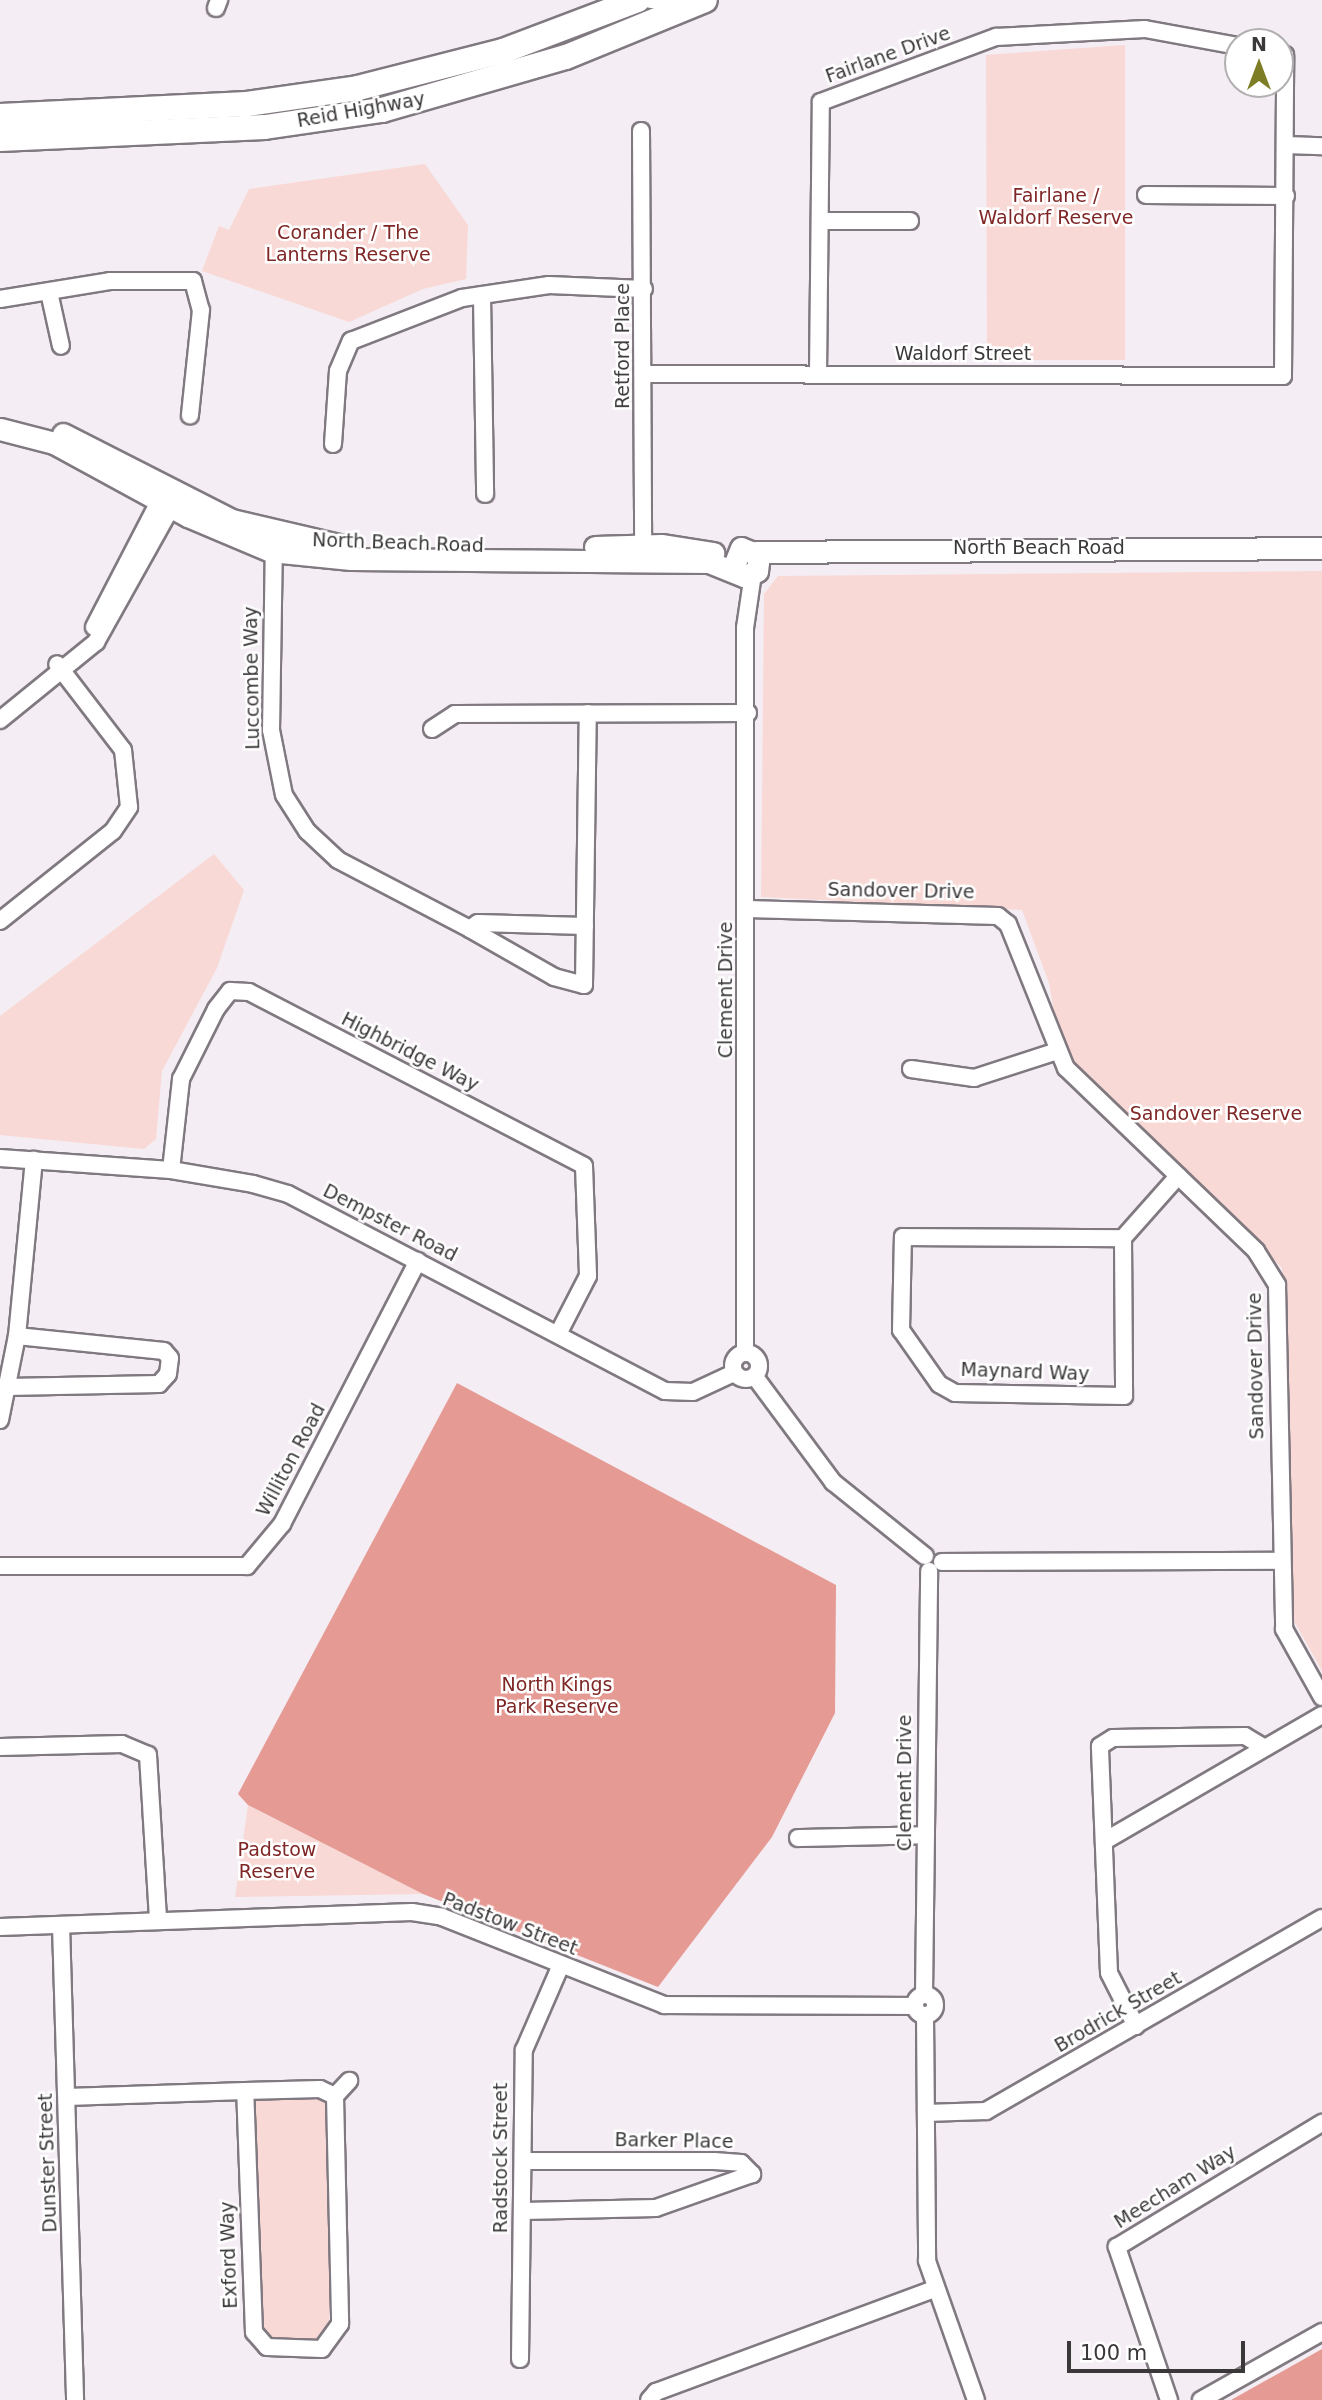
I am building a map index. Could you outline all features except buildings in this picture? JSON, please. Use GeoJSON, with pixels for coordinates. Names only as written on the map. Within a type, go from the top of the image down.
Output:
{"type":"FeatureCollection","features":[{"type":"Feature","properties":{"kind":"highway"},"geometry":{"type":"LineString","coordinates":[[558,33],[598,0]]}},
{"type":"Feature","properties":{"kind":"highway","name":"Reid Highway"},"geometry":{"type":"LineString","coordinates":[[0,116],[294,98],[425,74],[558,33],[638,0]]}},
{"type":"Feature","properties":{"kind":"highway","name":"Reid Highway"},"geometry":{"type":"LineString","coordinates":[[0,139],[265,127],[382,110],[489,83],[623,34],[705,0]]}},
{"type":"Feature","properties":{"kind":"main road","name":"North Beach Road"},"geometry":{"type":"LineString","coordinates":[[0,418],[68,435],[169,498]]}},
{"type":"Feature","properties":{"kind":"main road","name":"North Beach Road"},"geometry":{"type":"LineString","coordinates":[[0,429],[54,443],[169,498],[273,543],[351,559],[643,553],[746,564],[1322,548]]}},
{"type":"Feature","properties":{"kind":"main road","name":"North Beach Road"},"geometry":{"type":"LineString","coordinates":[[746,564],[818,561],[1322,560]]}},
{"type":"Feature","properties":{"kind":"street"},"geometry":{"type":"LineString","coordinates":[[623,34],[649,0],[694,0]]}},
{"type":"Feature","properties":{"kind":"street","name":"Fairlane Drive"},"geometry":{"type":"LineString","coordinates":[[818,374],[821,102],[996,37],[1145,29],[1224,43]]}},
{"type":"Feature","properties":{"kind":"street"},"geometry":{"type":"LineString","coordinates":[[1146,195],[1286,196],[1285,98]]}},
{"type":"Feature","properties":{"kind":"street","name":"Retford Place"},"geometry":{"type":"LineString","coordinates":[[641,131],[644,289],[643,553]]}},
{"type":"Feature","properties":{"kind":"street"},"geometry":{"type":"LineString","coordinates":[[1286,145],[1322,146]]}},
{"type":"Feature","properties":{"kind":"street","name":"Waldorf Street"},"geometry":{"type":"LineString","coordinates":[[644,374],[1283,376],[1286,196]]}},
{"type":"Feature","properties":{"kind":"street"},"geometry":{"type":"LineString","coordinates":[[821,221],[910,221]]}},
{"type":"Feature","properties":{"kind":"street"},"geometry":{"type":"LineString","coordinates":[[0,299],[110,281],[193,281],[201,310],[190,415]]}},
{"type":"Feature","properties":{"kind":"street"},"geometry":{"type":"LineString","coordinates":[[333,444],[338,372],[351,341],[482,295],[549,285],[644,289]]}},
{"type":"Feature","properties":{"kind":"street"},"geometry":{"type":"LineString","coordinates":[[49,292],[61,346]]}},
{"type":"Feature","properties":{"kind":"street"},"geometry":{"type":"LineString","coordinates":[[482,295],[485,494]]}},
{"type":"Feature","properties":{"kind":"street"},"geometry":{"type":"LineString","coordinates":[[0,720],[60,667],[103,614],[169,498]]}},
{"type":"Feature","properties":{"kind":"street","name":"Luccombe Way"},"geometry":{"type":"LineString","coordinates":[[273,543],[271,730],[284,796],[338,860],[470,929],[554,977],[584,985],[588,713]]}},
{"type":"Feature","properties":{"kind":"street","name":"Clement Drive"},"geometry":{"type":"LineString","coordinates":[[745,1353],[748,713],[746,564]]}},
{"type":"Feature","properties":{"kind":"street"},"geometry":{"type":"LineString","coordinates":[[0,709],[60,667]]}},
{"type":"Feature","properties":{"kind":"street"},"geometry":{"type":"LineString","coordinates":[[0,920],[113,831],[129,807],[124,750],[60,667]]}},
{"type":"Feature","properties":{"kind":"street"},"geometry":{"type":"LineString","coordinates":[[432,729],[455,714],[748,713]]}},
{"type":"Feature","properties":{"kind":"street","name":"Sandover Drive"},"geometry":{"type":"LineString","coordinates":[[747,909],[998,916],[1008,924],[1054,1052],[1256,1251],[1277,1285],[1280,1561],[1284,1629],[1322,1696]]}},
{"type":"Feature","properties":{"kind":"street"},"geometry":{"type":"LineString","coordinates":[[470,929],[478,923],[585,926]]}},
{"type":"Feature","properties":{"kind":"street","name":"Highbridge Way"},"geometry":{"type":"LineString","coordinates":[[171,1170],[181,1079],[216,1009],[230,991],[249,992],[584,1166],[588,1276],[558,1334]]}},
{"type":"Feature","properties":{"kind":"street"},"geometry":{"type":"LineString","coordinates":[[911,1069],[974,1078],[1054,1052]]}},
{"type":"Feature","properties":{"kind":"street","name":"Dempster Road"},"geometry":{"type":"LineString","coordinates":[[0,1158],[171,1170],[288,1194],[665,1391],[693,1392],[734,1373]]}},
{"type":"Feature","properties":{"kind":"street"},"geometry":{"type":"LineString","coordinates":[[0,1420],[17,1336],[34,1160]]}},
{"type":"Feature","properties":{"kind":"street"},"geometry":{"type":"LineString","coordinates":[[1123,1238],[1178,1176]]}},
{"type":"Feature","properties":{"kind":"street","name":"Maynard Way"},"geometry":{"type":"LineString","coordinates":[[903,1237],[1123,1238],[1124,1396],[962,1395],[939,1384],[901,1330],[903,1237]]}},
{"type":"Feature","properties":{"kind":"street","name":"Williton Road"},"geometry":{"type":"LineString","coordinates":[[0,1566],[247,1566],[282,1524],[418,1261]]}},
{"type":"Feature","properties":{"kind":"street"},"geometry":{"type":"LineString","coordinates":[[7,1387],[159,1384],[168,1374],[170,1358],[164,1351],[17,1336]]}},
{"type":"Feature","properties":{"kind":"street","name":"Clement Drive"},"geometry":{"type":"LineString","coordinates":[[734,1373],[733,1362],[745,1353]]}},
{"type":"Feature","properties":{"kind":"street","name":"Clement Drive"},"geometry":{"type":"LineString","coordinates":[[745,1353],[758,1361],[755,1377],[833,1482],[932,1563],[922,2005],[926,2113],[925,2232],[934,2288],[976,2400]]}},
{"type":"Feature","properties":{"kind":"street"},"geometry":{"type":"LineString","coordinates":[[734,1373],[755,1377]]}},
{"type":"Feature","properties":{"kind":"street"},"geometry":{"type":"LineString","coordinates":[[932,1563],[1280,1561]]}},
{"type":"Feature","properties":{"kind":"street"},"geometry":{"type":"LineString","coordinates":[[1108,1839],[1322,1715]]}},
{"type":"Feature","properties":{"kind":"street"},"geometry":{"type":"LineString","coordinates":[[1136,2026],[1109,1973],[1104,1740],[1245,1736],[1265,1748]]}},
{"type":"Feature","properties":{"kind":"street"},"geometry":{"type":"LineString","coordinates":[[0,1747],[122,1744],[148,1755],[158,1920]]}},
{"type":"Feature","properties":{"kind":"street"},"geometry":{"type":"LineString","coordinates":[[798,1838],[926,1836]]}},
{"type":"Feature","properties":{"kind":"street","name":"Padstow Street"},"geometry":{"type":"LineString","coordinates":[[0,1927],[412,1912],[442,1917],[664,2005],[922,2005]]}},
{"type":"Feature","properties":{"kind":"street","name":"Brodrick Street"},"geometry":{"type":"LineString","coordinates":[[926,2113],[986,2111],[1322,1918]]}},
{"type":"Feature","properties":{"kind":"street","name":"Dunster Street"},"geometry":{"type":"LineString","coordinates":[[61,1925],[75,2400]]}},
{"type":"Feature","properties":{"kind":"street","name":"Radstock Street"},"geometry":{"type":"LineString","coordinates":[[520,2359],[524,2050],[561,1965]]}},
{"type":"Feature","properties":{"kind":"street"},"geometry":{"type":"LineString","coordinates":[[67,2097],[320,2089],[335,2096],[349,2081]]}},
{"type":"Feature","properties":{"kind":"street","name":"Exford Way"},"geometry":{"type":"LineString","coordinates":[[245,2091],[252,2320],[260,2342],[278,2350],[322,2349],[340,2324],[335,2096]]}},
{"type":"Feature","properties":{"kind":"street","name":"Meecham Way"},"geometry":{"type":"LineString","coordinates":[[1169,2400],[1117,2247],[1322,2123]]}},
{"type":"Feature","properties":{"kind":"street","name":"Barker Place"},"geometry":{"type":"LineString","coordinates":[[523,2161],[714,2161],[741,2163],[751,2174],[656,2208],[523,2211]]}},
{"type":"Feature","properties":{"kind":"street"},"geometry":{"type":"LineString","coordinates":[[649,2400],[656,2392],[934,2288]]}},
{"type":"Feature","properties":{"kind":"street"},"geometry":{"type":"LineString","coordinates":[[1201,2400],[1322,2332]]}},
{"type":"Feature","properties":{"kind":"green space","name":"Fairlane / Waldorf Reserve"},"geometry":{"type":"Polygon","coordinates":[[[1125,45],[1125,360],[987,360],[986,55],[1125,45]]]}},
{"type":"Feature","properties":{"kind":"green space","name":"Corander / The Lanterns Reserve"},"geometry":{"type":"Polygon","coordinates":[[[425,164],[468,225],[466,279],[423,289],[349,322],[202,271],[219,226],[229,230],[249,189],[425,164]]]}},
{"type":"Feature","properties":{"kind":"green space","name":"Sandover Reserve"},"geometry":{"type":"Polygon","coordinates":[[[1322,571],[1322,1671],[1289,1612],[1282,1268],[1061,1051],[1049,983],[1022,910],[761,897],[764,594],[778,576],[1322,571]]]}},
{"type":"Feature","properties":{"kind":"green space"},"geometry":{"type":"Polygon","coordinates":[[[214,854],[244,890],[217,968],[162,1071],[156,1139],[144,1149],[0,1135],[0,1016],[214,854]]]}},
{"type":"Feature","properties":{"kind":"green space","name":"North Kings Park Reserve"},"geometry":{"type":"Polygon","coordinates":[[[457,1383],[836,1585],[835,1713],[772,1837],[658,1987],[423,1894],[248,1805],[238,1794],[457,1383]]]}},
{"type":"Feature","properties":{"kind":"green space","name":"Padstow Reserve"},"geometry":{"type":"Polygon","coordinates":[[[248,1805],[423,1894],[235,1897],[248,1805]]]}},
{"type":"Feature","properties":{"kind":"green space"},"geometry":{"type":"Polygon","coordinates":[[[329,2096],[329,2342],[253,2342],[247,2099],[329,2096]]]}},
{"type":"Feature","properties":{"kind":"green space"},"geometry":{"type":"Polygon","coordinates":[[[1322,2349],[1322,2400],[1231,2400],[1322,2349]]]}}]}
